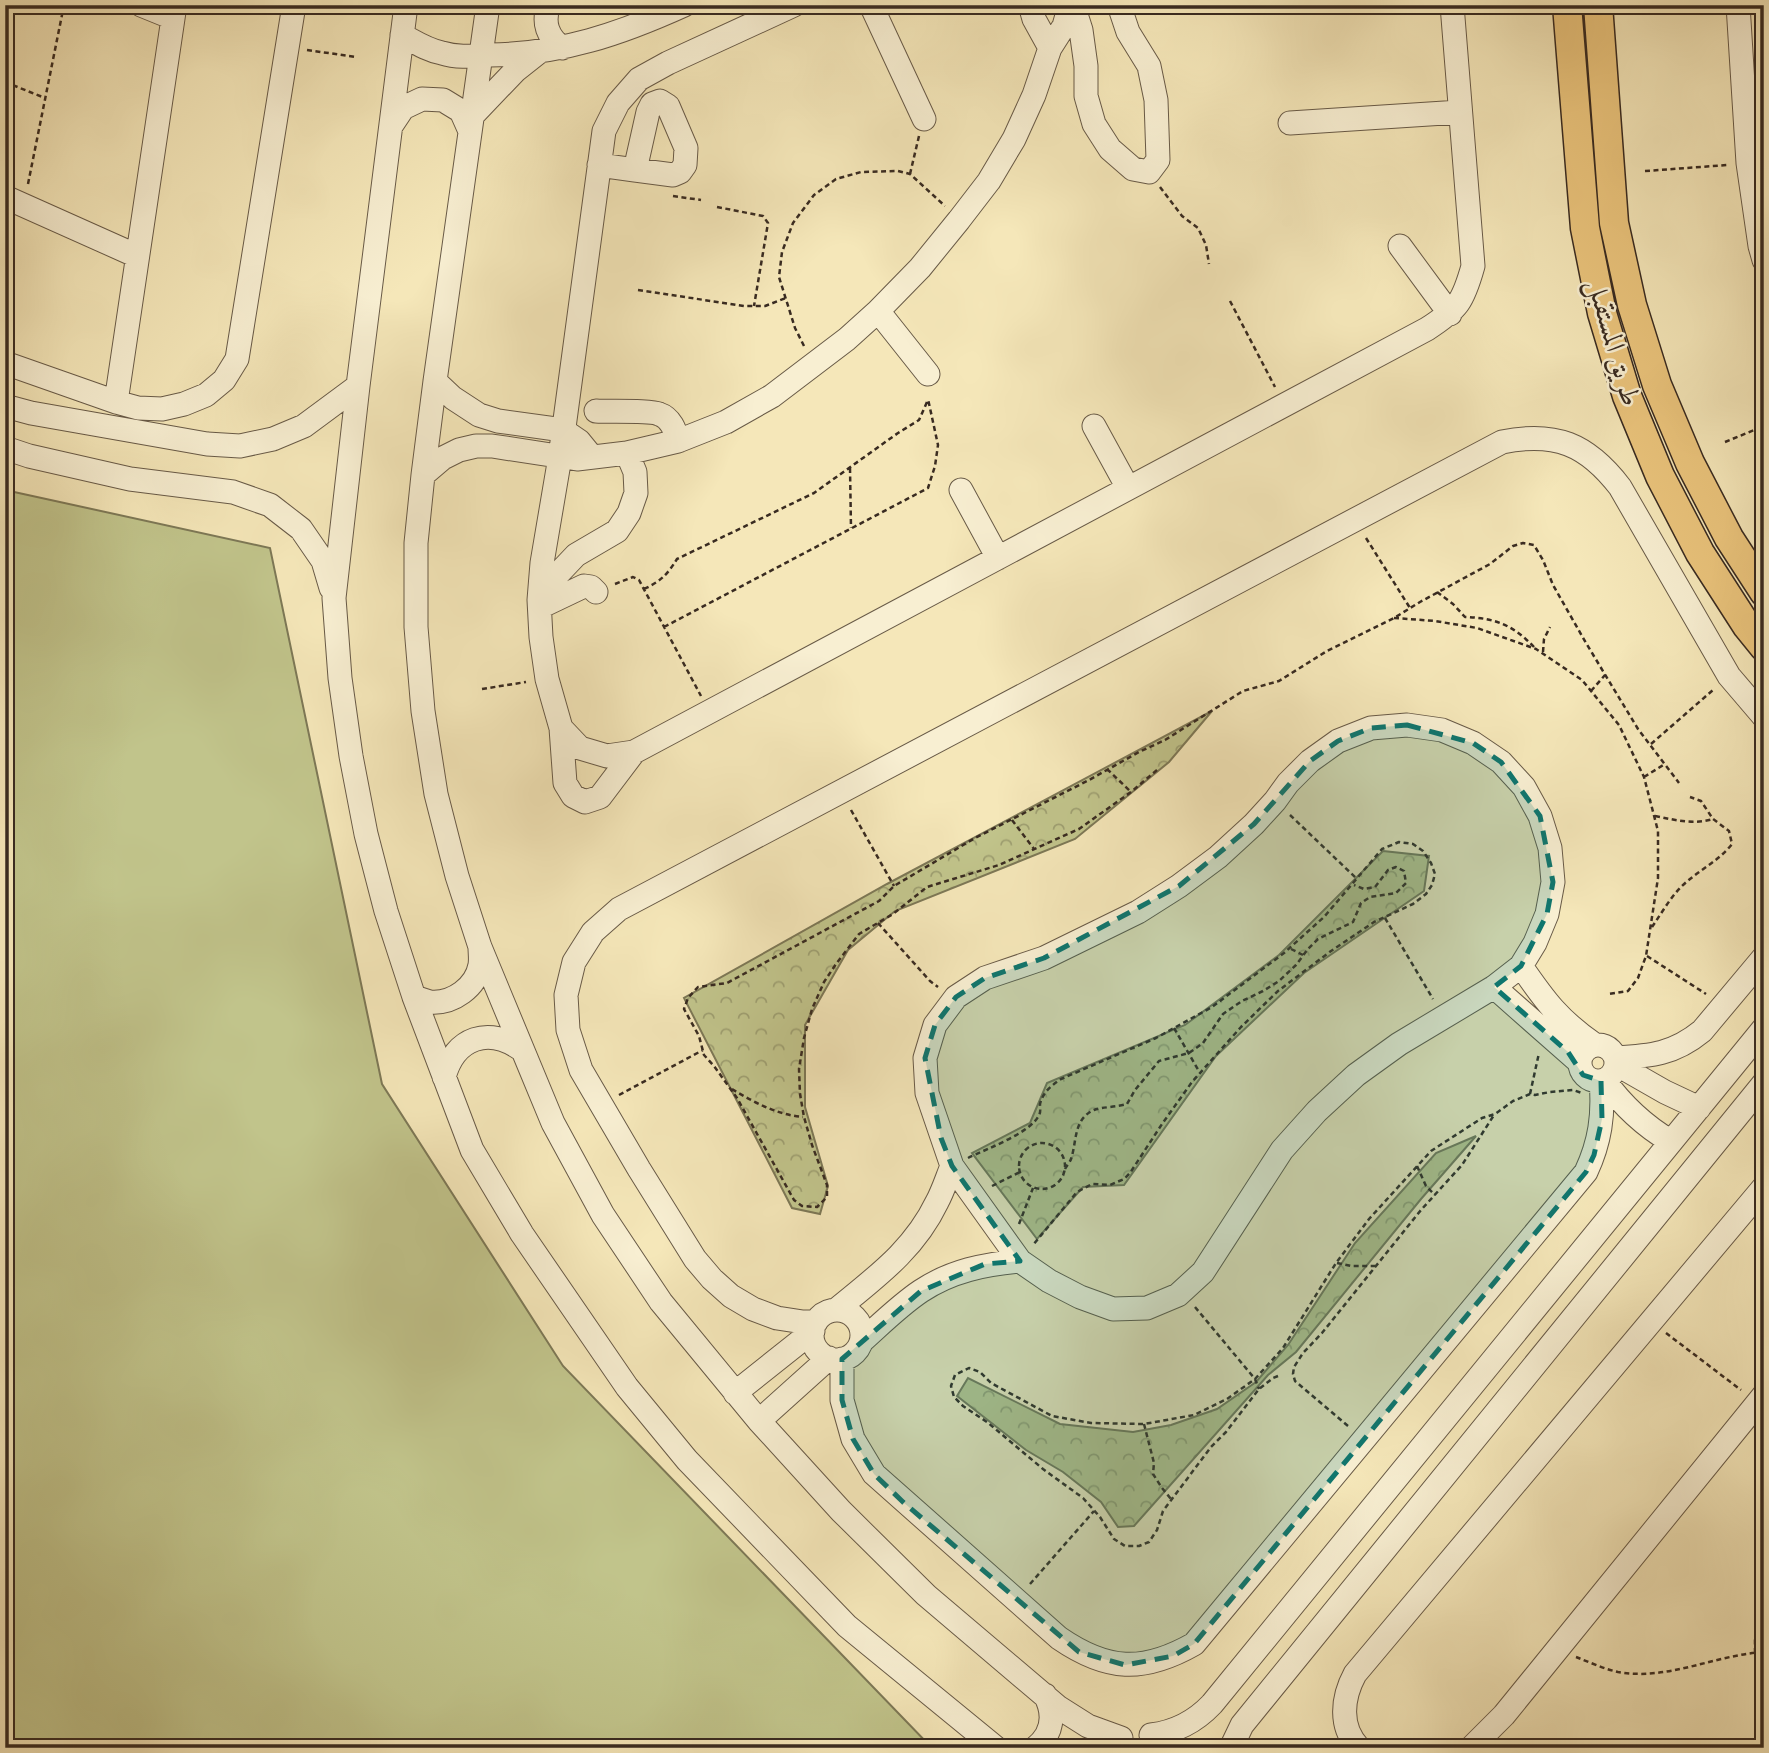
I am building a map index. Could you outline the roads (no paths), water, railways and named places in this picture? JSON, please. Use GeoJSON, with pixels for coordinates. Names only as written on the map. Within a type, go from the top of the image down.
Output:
{"type":"FeatureCollection","features":[{"type":"Feature","properties":{"kind":"main road","name":"طريق المستقبل"},"geometry":{"type":"LineString","coordinates":[[1567,5],[1585,228],[1602,313],[1627,396],[1660,476],[1700,553],[1747,626],[1764,647]]}},
{"type":"Feature","properties":{"kind":"main road","name":"طريق المستقبل"},"geometry":{"type":"LineString","coordinates":[[1598,5],[1614,223],[1632,305],[1657,385],[1690,463],[1729,538],[1764,592]]}},
{"type":"Feature","properties":{"kind":"main road"},"geometry":{"type":"LineString","coordinates":[[1572,73],[1588,76],[1603,70]]}},
{"type":"Feature","properties":{"kind":"street"},"geometry":{"type":"LineString","coordinates":[[116,401],[174,12],[141,5]]}},
{"type":"Feature","properties":{"kind":"street"},"geometry":{"type":"LineString","coordinates":[[5,363],[138,408],[162,409],[184,404],[206,395],[224,380],[237,359],[294,5]]}},
{"type":"Feature","properties":{"kind":"street"},"geometry":{"type":"LineString","coordinates":[[406,5],[334,598],[340,677],[363,821],[386,911],[414,997],[472,1150],[522,1234],[627,1387],[687,1460],[847,1626],[996,1748]]}},
{"type":"Feature","properties":{"kind":"street"},"geometry":{"type":"LineString","coordinates":[[488,5],[435,381],[416,543],[416,627],[423,711],[436,794],[457,876],[480,947],[554,1123],[603,1215],[661,1302],[759,1421],[841,1511],[926,1595],[1058,1707],[1080,1722],[1104,1733],[1112,1743],[1136,1735],[1151,1735],[1166,1738],[1184,1748]]}},
{"type":"Feature","properties":{"kind":"street"},"geometry":{"type":"LineString","coordinates":[[549,5],[546,13],[548,33],[562,48]]}},
{"type":"Feature","properties":{"kind":"street"},"geometry":{"type":"LineString","coordinates":[[402,35],[422,46],[461,57],[539,52],[601,38],[684,5]]}},
{"type":"Feature","properties":{"kind":"street"},"geometry":{"type":"LineString","coordinates":[[634,752],[600,797],[585,802],[573,796],[565,783],[561,728],[547,679],[539,604],[542,563],[560,457],[604,131],[618,103],[639,79],[794,5]]}},
{"type":"Feature","properties":{"kind":"street"},"geometry":{"type":"LineString","coordinates":[[871,5],[924,119]]}},
{"type":"Feature","properties":{"kind":"street"},"geometry":{"type":"LineString","coordinates":[[1030,5],[1034,19],[1050,48]]}},
{"type":"Feature","properties":{"kind":"street"},"geometry":{"type":"LineString","coordinates":[[423,475],[443,458],[476,446],[577,459],[627,453],[678,441],[726,422],[772,396],[847,339],[878,311],[920,268],[989,181],[1014,139],[1034,95],[1050,48],[1064,26],[1072,5]]}},
{"type":"Feature","properties":{"kind":"street"},"geometry":{"type":"LineString","coordinates":[[1072,5],[1081,30],[1086,66],[1086,96],[1094,124],[1110,149],[1133,169],[1149,172],[1158,160],[1156,100],[1149,66],[1128,32],[1119,5]]}},
{"type":"Feature","properties":{"kind":"street"},"geometry":{"type":"LineString","coordinates":[[561,728],[580,748],[607,756],[634,752],[1427,329],[1450,314],[1466,292],[1473,266],[1452,5]]}},
{"type":"Feature","properties":{"kind":"street"},"geometry":{"type":"LineString","coordinates":[[1738,5],[1748,163],[1764,260]]}},
{"type":"Feature","properties":{"kind":"street"},"geometry":{"type":"LineString","coordinates":[[470,123],[515,71],[539,52]]}},
{"type":"Feature","properties":{"kind":"street"},"geometry":{"type":"LineString","coordinates":[[391,126],[403,108],[422,99],[443,100],[461,111],[470,123]]}},
{"type":"Feature","properties":{"kind":"street"},"geometry":{"type":"LineString","coordinates":[[1290,123],[1460,112]]}},
{"type":"Feature","properties":{"kind":"street"},"geometry":{"type":"LineString","coordinates":[[599,165],[635,170]]}},
{"type":"Feature","properties":{"kind":"street"},"geometry":{"type":"LineString","coordinates":[[14,201],[138,256]]}},
{"type":"Feature","properties":{"kind":"street"},"geometry":{"type":"LineString","coordinates":[[1400,246],[1450,314]]}},
{"type":"Feature","properties":{"kind":"street"},"geometry":{"type":"LineString","coordinates":[[878,311],[928,374]]}},
{"type":"Feature","properties":{"kind":"street"},"geometry":{"type":"LineString","coordinates":[[435,381],[453,398],[479,415],[511,424],[563,430],[579,441],[592,457]]}},
{"type":"Feature","properties":{"kind":"street"},"geometry":{"type":"LineString","coordinates":[[5,406],[206,444],[240,446],[273,439],[304,426],[358,386]]}},
{"type":"Feature","properties":{"kind":"street"},"geometry":{"type":"LineString","coordinates":[[596,411],[658,413],[675,429],[678,441]]}},
{"type":"Feature","properties":{"kind":"street"},"geometry":{"type":"LineString","coordinates":[[1094,426],[1128,488]]}},
{"type":"Feature","properties":{"kind":"street"},"geometry":{"type":"LineString","coordinates":[[862,1340],[859,1322],[845,1311],[821,1321],[803,1322],[778,1318],[753,1309],[731,1296],[712,1279],[695,1259],[581,1070],[568,1030],[566,995],[574,962],[593,932],[619,909],[1502,442],[1524,438],[1546,438],[1569,444],[1589,454],[1606,469],[1620,487],[1729,676],[1764,717]]}},
{"type":"Feature","properties":{"kind":"street"},"geometry":{"type":"LineString","coordinates":[[5,448],[130,479],[233,492],[270,505],[301,529],[323,561],[334,598]]}},
{"type":"Feature","properties":{"kind":"street"},"geometry":{"type":"LineString","coordinates":[[539,604],[557,575],[576,555],[617,531],[629,513],[636,493],[635,472],[627,453]]}},
{"type":"Feature","properties":{"kind":"street"},"geometry":{"type":"LineString","coordinates":[[961,490],[998,558]]}},
{"type":"Feature","properties":{"kind":"street"},"geometry":{"type":"LineString","coordinates":[[539,604],[584,586],[591,587],[596,592]]}},
{"type":"Feature","properties":{"kind":"street"},"geometry":{"type":"LineString","coordinates":[[1407,725],[1442,730],[1473,743],[1501,762],[1524,787],[1540,816],[1550,848],[1553,882],[1547,914],[1521,967],[1494,987],[1399,1044],[1356,1075],[1317,1111],[1282,1150],[1203,1272],[1178,1295],[1147,1308],[1113,1309],[1080,1297],[1049,1281],[1015,1254],[951,1166],[928,1093],[925,1058],[934,1025],[956,997],[985,978],[1044,958],[1138,912],[1179,886],[1218,857],[1254,824],[1310,761],[1338,741],[1371,728],[1407,725]]}},
{"type":"Feature","properties":{"kind":"street"},"geometry":{"type":"LineString","coordinates":[[414,997],[430,1002],[447,1000],[463,993],[474,980],[480,964],[480,947]]}},
{"type":"Feature","properties":{"kind":"street"},"geometry":{"type":"LineString","coordinates":[[1494,987],[1579,1062],[1588,1079],[1608,1077],[1681,1046],[1702,1031],[1764,957]]}},
{"type":"Feature","properties":{"kind":"street"},"geometry":{"type":"LineString","coordinates":[[1521,967],[1552,1010],[1595,1045]]}},
{"type":"Feature","properties":{"kind":"street"},"geometry":{"type":"LineString","coordinates":[[1151,1735],[1185,1726],[1212,1704],[1764,1028]]}},
{"type":"Feature","properties":{"kind":"street"},"geometry":{"type":"LineString","coordinates":[[444,1077],[448,1063],[456,1051],[468,1042],[482,1037],[496,1037],[522,1050]]}},
{"type":"Feature","properties":{"kind":"street"},"geometry":{"type":"LineString","coordinates":[[835,1359],[842,1400],[853,1439],[874,1474],[1059,1638],[1079,1652],[1101,1661],[1125,1665],[1150,1663],[1173,1656],[1194,1644],[1586,1172],[1599,1137],[1613,1052],[1602,1045],[1595,1045],[1584,1051],[1579,1062]]}},
{"type":"Feature","properties":{"kind":"street"},"geometry":{"type":"LineString","coordinates":[[1608,1077],[1665,1092],[1699,1108]]}},
{"type":"Feature","properties":{"kind":"street"},"geometry":{"type":"LineString","coordinates":[[1608,1077],[1627,1109],[1670,1141]]}},
{"type":"Feature","properties":{"kind":"street"},"geometry":{"type":"LineString","coordinates":[[1231,1748],[1242,1725],[1764,1083]]}},
{"type":"Feature","properties":{"kind":"street"},"geometry":{"type":"LineString","coordinates":[[735,1393],[893,1263],[918,1234],[938,1202],[951,1166]]}},
{"type":"Feature","properties":{"kind":"street"},"geometry":{"type":"LineString","coordinates":[[1359,1748],[1348,1731],[1344,1716],[1344,1701],[1355,1674],[1764,1187]]}},
{"type":"Feature","properties":{"kind":"street"},"geometry":{"type":"LineString","coordinates":[[759,1421],[835,1359],[855,1353],[862,1340],[921,1291],[952,1275],[1015,1254]]}},
{"type":"Feature","properties":{"kind":"street"},"geometry":{"type":"LineString","coordinates":[[821,1321],[813,1339],[821,1354],[835,1359]]}},
{"type":"Feature","properties":{"kind":"street"},"geometry":{"type":"LineString","coordinates":[[1471,1748],[1504,1715],[1759,1403]]}},
{"type":"Feature","properties":{"kind":"street"},"geometry":{"type":"LineString","coordinates":[[1035,1748],[1046,1737],[1051,1720],[1045,1695]]}},
{"type":"Feature","properties":{"kind":"street"},"geometry":{"type":"LineString","coordinates":[[1212,1704],[1221,1716],[1234,1724],[1242,1725]]}},
{"type":"Feature","properties":{"kind":"street"},"geometry":{"type":"LineString","coordinates":[[1493,1748],[1504,1715]]}}]}
